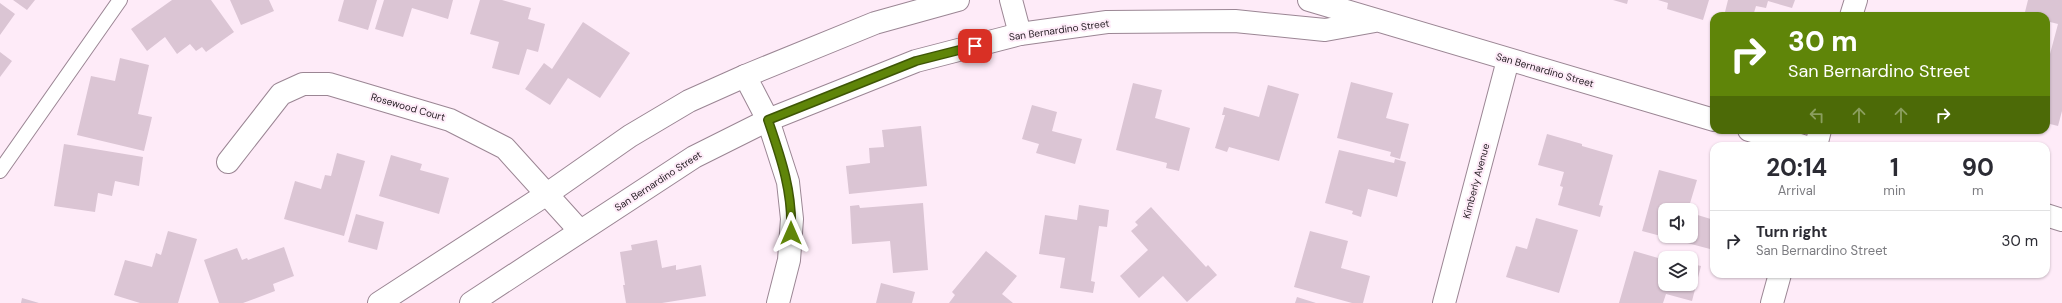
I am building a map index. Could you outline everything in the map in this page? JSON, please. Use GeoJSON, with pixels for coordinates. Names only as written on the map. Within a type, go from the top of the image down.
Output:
{"type":"FeatureCollection","features":[{"type":"Feature","properties":{"kind":"main road"},"geometry":{"type":"LineString","coordinates":[[379,303],[547,194],[630,136],[689,101],[745,76],[875,23],[958,0]]}},
{"type":"Feature","properties":{"kind":"main road"},"geometry":{"type":"LineString","coordinates":[[1011,0],[1020,34]]}},
{"type":"Feature","properties":{"kind":"main road","name":"San Bernardino Street"},"geometry":{"type":"LineString","coordinates":[[1309,0],[1375,21],[1710,119]]}},
{"type":"Feature","properties":{"kind":"main road"},"geometry":{"type":"LineString","coordinates":[[1344,0],[1375,21]]}},
{"type":"Feature","properties":{"kind":"main road"},"geometry":{"type":"LineString","coordinates":[[1852,12],[1856,0]]}},
{"type":"Feature","properties":{"kind":"main road","name":"San Bernardino Street"},"geometry":{"type":"LineString","coordinates":[[471,303],[694,156],[768,120],[916,61],[1020,34],[1107,22],[1235,21],[1325,30],[1375,21]]}},
{"type":"Feature","properties":{"kind":"main road","name":"Kimberly Avenue"},"geometry":{"type":"LineString","coordinates":[[1444,303],[1508,60]]}},
{"type":"Feature","properties":{"kind":"main road"},"geometry":{"type":"LineString","coordinates":[[745,76],[768,120],[788,182],[792,219],[789,260],[778,303]]}},
{"type":"Feature","properties":{"kind":"main road","name":"Rosewood Court"},"geometry":{"type":"LineString","coordinates":[[228,162],[281,94],[303,84],[329,84],[457,123],[505,148],[580,231]]}},
{"type":"Feature","properties":{"kind":"main road"},"geometry":{"type":"LineString","coordinates":[[1762,134],[1790,142]]}},
{"type":"Feature","properties":{"kind":"main road"},"geometry":{"type":"LineString","coordinates":[[2050,217],[2062,220]]}},
{"type":"Feature","properties":{"kind":"main road"},"geometry":{"type":"LineString","coordinates":[[1772,303],[1779,278]]}},
{"type":"Feature","properties":{"kind":"lane"},"geometry":{"type":"LineString","coordinates":[[0,171],[120,0]]}},
{"type":"Feature","properties":{"kind":"building"},"geometry":{"type":"Polygon","coordinates":[[[13,0],[35,0],[27,10],[13,0]]]}},
{"type":"Feature","properties":{"kind":"building"},"geometry":{"type":"Polygon","coordinates":[[[172,0],[211,0],[234,32],[206,52],[202,47],[196,51],[190,44],[177,54],[165,37],[147,51],[131,29],[172,0]]]}},
{"type":"Feature","properties":{"kind":"building"},"geometry":{"type":"Polygon","coordinates":[[[230,0],[269,0],[274,11],[241,25],[230,0]]]}},
{"type":"Feature","properties":{"kind":"building"},"geometry":{"type":"Polygon","coordinates":[[[344,0],[377,0],[368,30],[338,21],[344,0]]]}},
{"type":"Feature","properties":{"kind":"building"},"geometry":{"type":"Polygon","coordinates":[[[384,0],[453,0],[448,19],[412,8],[403,37],[375,29],[384,0]]]}},
{"type":"Feature","properties":{"kind":"building"},"geometry":{"type":"Polygon","coordinates":[[[480,0],[502,0],[531,8],[528,19],[545,24],[538,52],[527,49],[519,75],[492,68],[499,42],[470,34],[480,0]]]}},
{"type":"Feature","properties":{"kind":"building"},"geometry":{"type":"Polygon","coordinates":[[[1613,0],[1628,0],[1627,4],[1613,0]]]}},
{"type":"Feature","properties":{"kind":"building"},"geometry":{"type":"Polygon","coordinates":[[[1658,0],[1709,0],[1703,20],[1667,9],[1668,3],[1658,0]]]}},
{"type":"Feature","properties":{"kind":"building"},"geometry":{"type":"Polygon","coordinates":[[[1728,0],[1795,0],[1792,8],[1768,1],[1766,8],[1756,6],[1754,12],[1725,12],[1728,0]]]}},
{"type":"Feature","properties":{"kind":"building"},"geometry":{"type":"Polygon","coordinates":[[[2028,0],[2062,0],[2062,111],[2058,126],[2050,124],[2050,54],[2058,24],[2050,22],[2050,12],[2025,12],[2028,0]]]}},
{"type":"Feature","properties":{"kind":"building"},"geometry":{"type":"Polygon","coordinates":[[[0,3],[15,14],[0,35],[0,3]]]}},
{"type":"Feature","properties":{"kind":"building"},"geometry":{"type":"Polygon","coordinates":[[[583,22],[630,53],[600,98],[568,78],[550,105],[525,89],[544,63],[552,69],[583,22]]]}},
{"type":"Feature","properties":{"kind":"building"},"geometry":{"type":"Polygon","coordinates":[[[0,52],[12,61],[0,77],[0,52]]]}},
{"type":"Feature","properties":{"kind":"building"},"geometry":{"type":"Polygon","coordinates":[[[120,58],[149,65],[138,114],[152,117],[144,151],[77,135],[91,76],[115,81],[120,58]]]}},
{"type":"Feature","properties":{"kind":"building"},"geometry":{"type":"Polygon","coordinates":[[[1351,82],[1393,93],[1386,118],[1409,124],[1400,159],[1390,156],[1391,152],[1337,138],[1351,82]]]}},
{"type":"Feature","properties":{"kind":"building"},"geometry":{"type":"Polygon","coordinates":[[[1133,83],[1162,90],[1155,118],[1190,128],[1179,171],[1166,168],[1167,163],[1116,150],[1133,83]]]}},
{"type":"Feature","properties":{"kind":"building"},"geometry":{"type":"Polygon","coordinates":[[[1268,85],[1299,94],[1279,161],[1229,147],[1227,152],[1215,148],[1225,115],[1222,115],[1224,107],[1259,117],[1268,85]]]}},
{"type":"Feature","properties":{"kind":"building"},"geometry":{"type":"Polygon","coordinates":[[[1032,105],[1057,112],[1052,131],[1082,139],[1075,164],[1036,153],[1039,144],[1022,139],[1032,105]]]}},
{"type":"Feature","properties":{"kind":"building"},"geometry":{"type":"Polygon","coordinates":[[[921,126],[927,186],[849,194],[846,166],[870,163],[869,148],[884,147],[882,130],[921,126]]]}},
{"type":"Feature","properties":{"kind":"building"},"geometry":{"type":"Polygon","coordinates":[[[1547,134],[1613,155],[1599,205],[1603,206],[1600,217],[1558,205],[1563,187],[1560,186],[1564,172],[1538,165],[1547,134]]]}},
{"type":"Feature","properties":{"kind":"building"},"geometry":{"type":"Polygon","coordinates":[[[64,144],[143,157],[139,186],[115,181],[112,196],[98,193],[95,212],[54,206],[64,144]]]}},
{"type":"Feature","properties":{"kind":"building"},"geometry":{"type":"Polygon","coordinates":[[[1339,150],[1394,163],[1395,159],[1406,162],[1397,197],[1368,189],[1361,217],[1352,214],[1353,211],[1325,203],[1339,150]]]}},
{"type":"Feature","properties":{"kind":"building"},"geometry":{"type":"Polygon","coordinates":[[[337,153],[365,161],[344,236],[284,219],[295,181],[321,189],[325,175],[331,176],[337,153]]]}},
{"type":"Feature","properties":{"kind":"building"},"geometry":{"type":"Polygon","coordinates":[[[391,155],[422,164],[420,170],[449,178],[439,214],[379,196],[391,155]]]}},
{"type":"Feature","properties":{"kind":"building"},"geometry":{"type":"Polygon","coordinates":[[[1659,170],[1697,180],[1690,203],[1658,203],[1658,235],[1642,231],[1659,170]]]}},
{"type":"Feature","properties":{"kind":"building"},"geometry":{"type":"Polygon","coordinates":[[[923,203],[928,270],[893,273],[890,241],[852,244],[850,206],[859,205],[860,208],[923,203]]]}},
{"type":"Feature","properties":{"kind":"building"},"geometry":{"type":"Polygon","coordinates":[[[1079,205],[1109,210],[1107,227],[1099,226],[1091,281],[1095,282],[1093,293],[1060,288],[1065,258],[1039,254],[1045,215],[1077,220],[1079,205]]]}},
{"type":"Feature","properties":{"kind":"building"},"geometry":{"type":"Polygon","coordinates":[[[1151,207],[1206,267],[1208,265],[1217,275],[1187,302],[1163,276],[1139,298],[1120,276],[1148,250],[1131,231],[1138,225],[1135,222],[1151,207]]]}},
{"type":"Feature","properties":{"kind":"building"},"geometry":{"type":"Polygon","coordinates":[[[356,214],[384,222],[377,250],[348,242],[356,214]]]}},
{"type":"Feature","properties":{"kind":"building"},"geometry":{"type":"Polygon","coordinates":[[[1698,215],[1710,219],[1710,249],[1687,243],[1698,243],[1698,215]]]}},
{"type":"Feature","properties":{"kind":"building"},"geometry":{"type":"Polygon","coordinates":[[[1536,218],[1578,230],[1559,293],[1506,277],[1516,246],[1527,249],[1536,218]]]}},
{"type":"Feature","properties":{"kind":"building"},"geometry":{"type":"Polygon","coordinates":[[[168,231],[197,239],[178,303],[140,303],[114,295],[125,260],[152,267],[156,253],[161,255],[168,231]]]}},
{"type":"Feature","properties":{"kind":"building"},"geometry":{"type":"Polygon","coordinates":[[[1310,231],[1348,241],[1341,268],[1370,276],[1363,303],[1352,303],[1294,287],[1310,231]]]}},
{"type":"Feature","properties":{"kind":"building"},"geometry":{"type":"Polygon","coordinates":[[[657,240],[662,268],[676,265],[676,270],[701,265],[706,296],[662,303],[626,303],[620,252],[632,250],[631,245],[657,240]]]}},
{"type":"Feature","properties":{"kind":"building"},"geometry":{"type":"Polygon","coordinates":[[[284,247],[294,276],[273,284],[275,291],[243,303],[219,303],[204,260],[237,248],[242,260],[247,258],[248,260],[284,247]]]}},
{"type":"Feature","properties":{"kind":"building"},"geometry":{"type":"Polygon","coordinates":[[[986,251],[1017,276],[1002,294],[1013,303],[949,303],[955,295],[952,292],[986,251]]]}},
{"type":"Feature","properties":{"kind":"building"},"geometry":{"type":"Polygon","coordinates":[[[1634,251],[1658,258],[1658,291],[1695,291],[1692,301],[1666,294],[1663,303],[1619,303],[1634,251]]]}},
{"type":"Feature","properties":{"kind":"building"},"geometry":{"type":"Polygon","coordinates":[[[1698,265],[1701,266],[1698,278],[1698,265]]]}},
{"type":"Feature","properties":{"kind":"building"},"geometry":{"type":"Polygon","coordinates":[[[881,283],[915,292],[912,303],[876,303],[881,283]]]}},
{"type":"Feature","properties":{"kind":"building"},"geometry":{"type":"Polygon","coordinates":[[[1297,297],[1316,303],[1295,303],[1297,297]]]}},
{"type":"Feature","properties":{"kind":"building"},"geometry":{"type":"Polygon","coordinates":[[[22,298],[39,303],[21,303],[22,298]]]}},
{"type":"Feature","properties":{"kind":"route"},"geometry":{"type":"LineString","coordinates":[[791,233],[792,219],[788,182],[768,120],[916,61],[975,46]]}}]}
